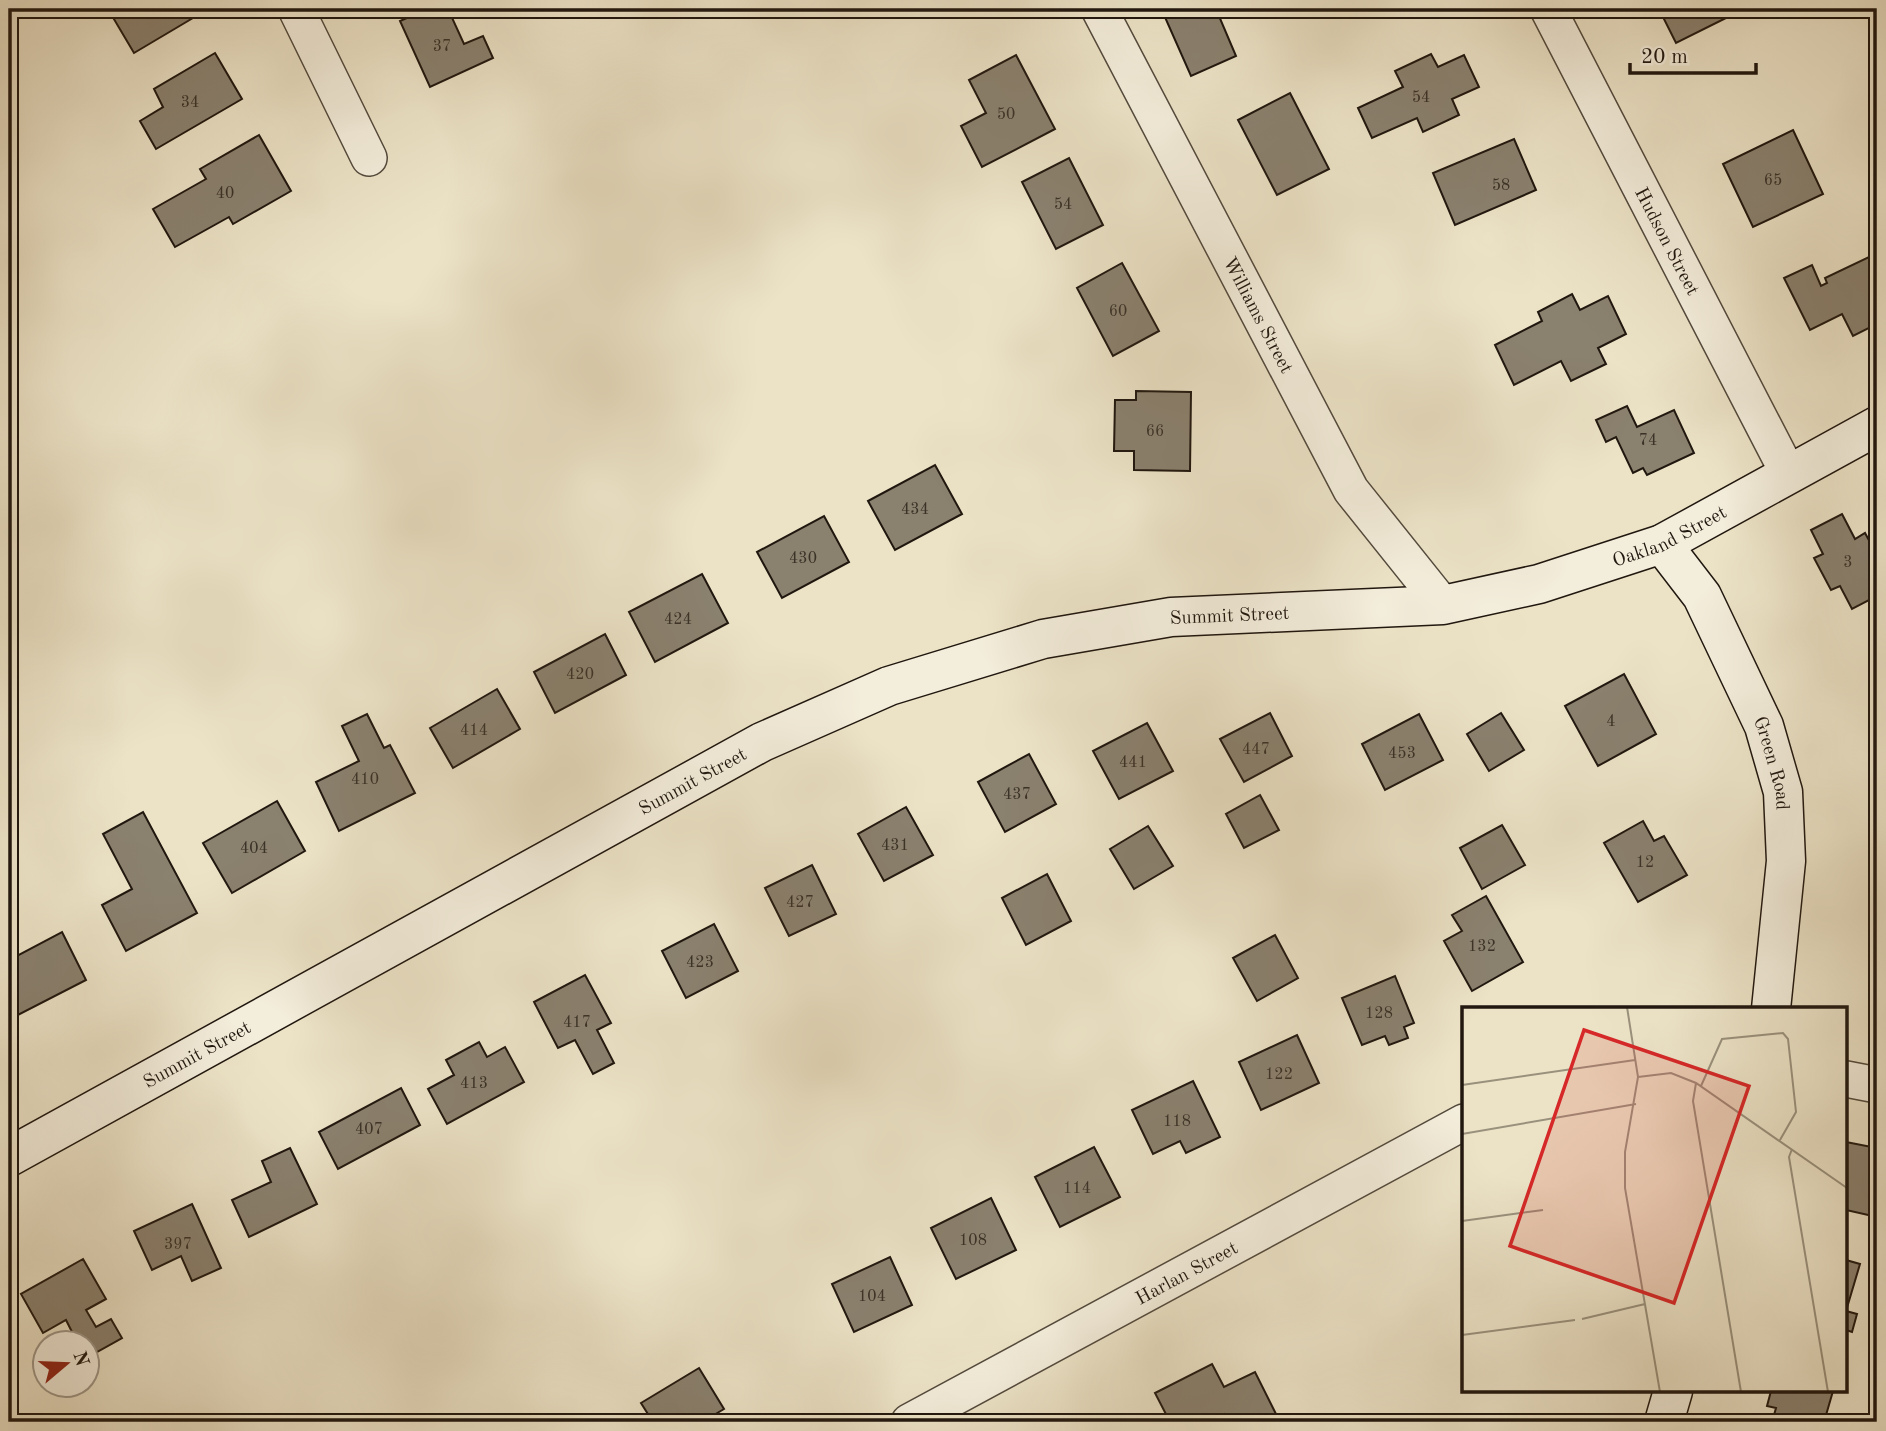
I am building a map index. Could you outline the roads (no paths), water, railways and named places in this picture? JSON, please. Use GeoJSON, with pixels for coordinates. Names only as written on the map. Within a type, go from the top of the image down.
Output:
{"type":"FeatureCollection","features":[{"type":"Feature","properties":{"kind":"street"},"geometry":{"type":"LineString","coordinates":[[296,9],[369,158]]}},
{"type":"Feature","properties":{"kind":"street","name":"Williams Street"},"geometry":{"type":"LineString","coordinates":[[1099,9],[1351,490],[1443,605]]}},
{"type":"Feature","properties":{"kind":"street","name":"Hudson Street"},"geometry":{"type":"LineString","coordinates":[[1548,9],[1788,473]]}},
{"type":"Feature","properties":{"kind":"street","name":"Oakland Street"},"geometry":{"type":"LineString","coordinates":[[1443,605],[1539,584],[1662,544],[1877,426]]}},
{"type":"Feature","properties":{"kind":"street","name":"Green Road"},"geometry":{"type":"LineString","coordinates":[[1662,544],[1702,596],[1764,726],[1783,792],[1786,861],[1766,1007]]}},
{"type":"Feature","properties":{"kind":"street","name":"Summit Street"},"geometry":{"type":"LineString","coordinates":[[9,1157],[762,742],[890,686],[1043,639],[1171,617],[1443,605]]}},
{"type":"Feature","properties":{"kind":"street"},"geometry":{"type":"LineString","coordinates":[[1848,1079],[1877,1085]]}},
{"type":"Feature","properties":{"kind":"street","name":"Harlan Street"},"geometry":{"type":"LineString","coordinates":[[909,1422],[1462,1123]]}},
{"type":"Feature","properties":{"kind":"street"},"geometry":{"type":"LineString","coordinates":[[1664,1422],[1672,1392]]}}]}
